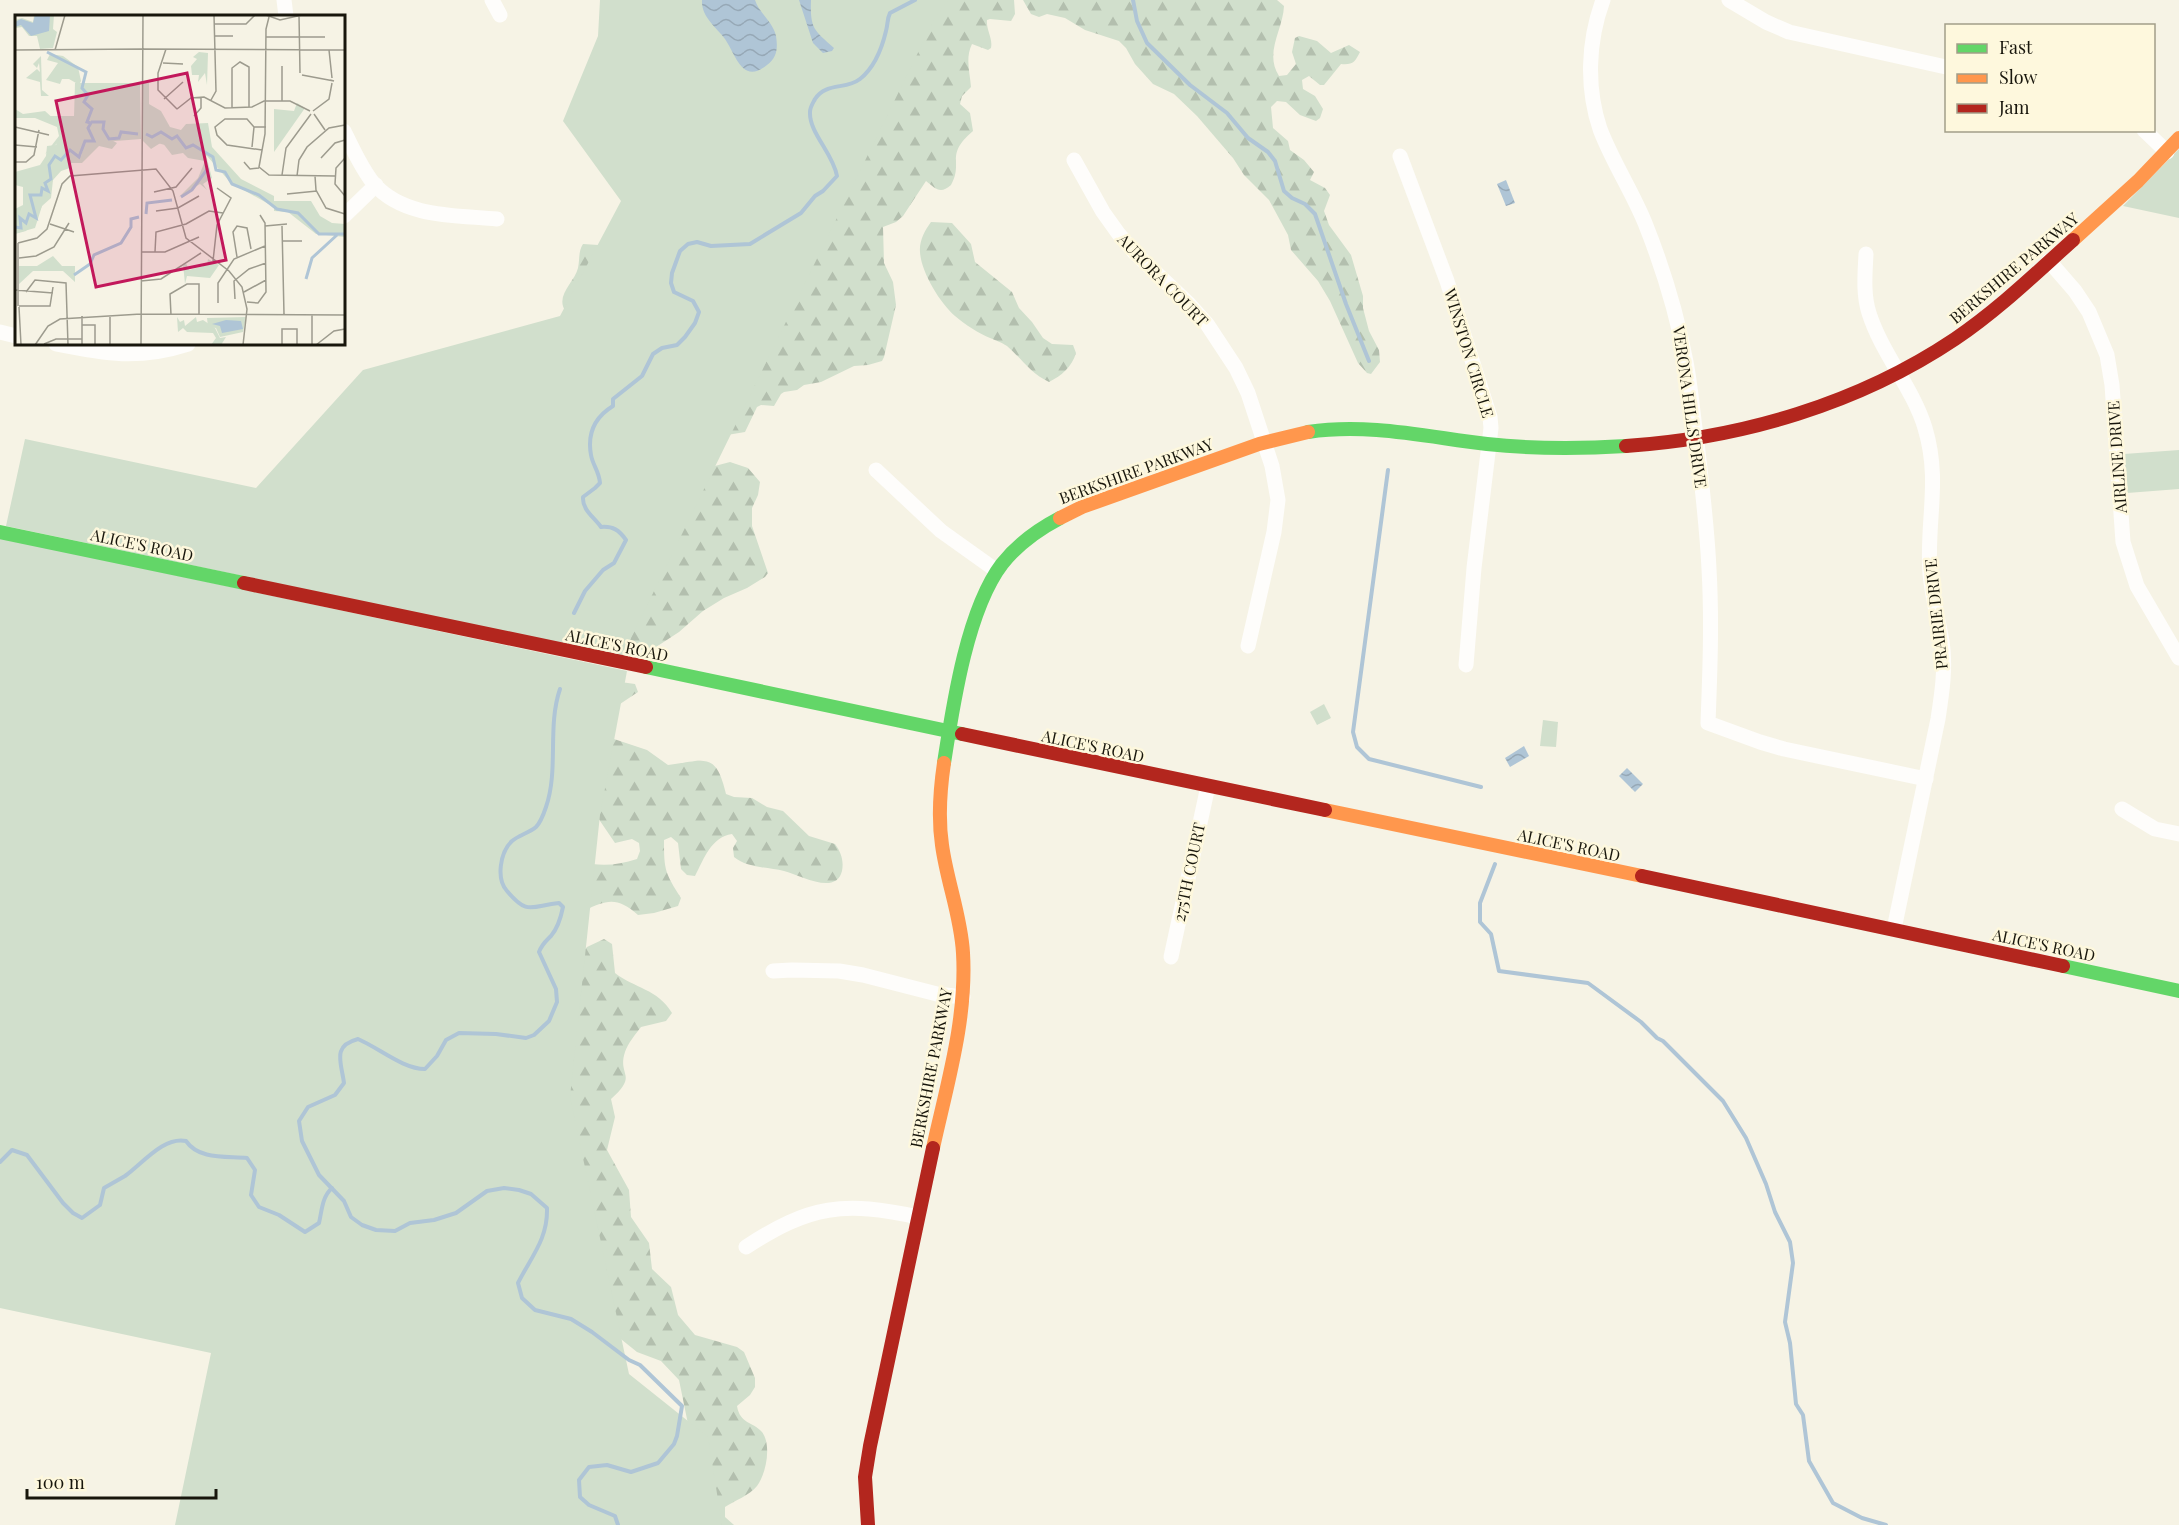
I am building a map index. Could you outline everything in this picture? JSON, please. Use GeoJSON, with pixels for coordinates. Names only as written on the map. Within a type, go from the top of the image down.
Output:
{"type":"FeatureCollection","features":[{"type":"Feature","properties":{"kind":"street"},"geometry":{"type":"LineString","coordinates":[[284,0],[286,15]]}},
{"type":"Feature","properties":{"kind":"street"},"geometry":{"type":"LineString","coordinates":[[492,0],[500,15]]}},
{"type":"Feature","properties":{"kind":"street","name":"VERONA HILLS DRIVE"},"geometry":{"type":"LineString","coordinates":[[1603,0],[1593,34],[1590,72],[1594,103],[1600,128],[1644,220],[1668,288],[1686,363],[1709,568],[1711,637],[1708,723],[1784,749],[1926,778]]}},
{"type":"Feature","properties":{"kind":"street"},"geometry":{"type":"LineString","coordinates":[[1729,0],[1766,22],[1789,32],[1945,67]]}},
{"type":"Feature","properties":{"kind":"street"},"geometry":{"type":"LineString","coordinates":[[2146,132],[2167,152]]}},
{"type":"Feature","properties":{"kind":"street"},"geometry":{"type":"LineString","coordinates":[[345,133],[364,169],[376,185],[392,199],[418,210],[497,219]]}},
{"type":"Feature","properties":{"kind":"street","name":"BERKSHIRE PARKWAY"},"geometry":{"type":"LineString","coordinates":[[868,1525],[865,1477],[870,1446],[960,1021],[963,997],[961,937],[942,853],[940,787],[949,732],[971,627],[978,605],[997,571],[1023,543],[1035,532],[1058,518],[1264,442],[1309,431],[1362,427],[1389,429],[1489,445],[1566,448],[1633,446],[1696,439],[1778,421],[1844,398],[1898,372],[1981,320],[2124,195],[2179,138]]}},
{"type":"Feature","properties":{"kind":"street","name":"WINSTON CIRCLE"},"geometry":{"type":"LineString","coordinates":[[1400,156],[1447,281],[1490,417],[1466,665]]}},
{"type":"Feature","properties":{"kind":"street","name":"AURORA COURT"},"geometry":{"type":"LineString","coordinates":[[1074,160],[1103,212],[1118,233],[1134,252],[1190,304],[1222,346],[1248,393],[1276,483],[1277,516],[1248,646]]}},
{"type":"Feature","properties":{"kind":"street"},"geometry":{"type":"LineString","coordinates":[[345,215],[376,185]]}},
{"type":"Feature","properties":{"kind":"street","name":"PRAIRIE DRIVE"},"geometry":{"type":"LineString","coordinates":[[1866,254],[1865,281],[1869,311],[1876,330],[1924,425],[1931,449],[1934,472],[1929,548],[1930,574],[1942,643],[1943,689],[1894,929]]}},
{"type":"Feature","properties":{"kind":"street","name":"AIRLINE DRIVE"},"geometry":{"type":"LineString","coordinates":[[2049,261],[2075,291],[2089,312],[2107,355],[2112,385],[2123,542],[2137,586],[2179,658]]}},
{"type":"Feature","properties":{"kind":"street"},"geometry":{"type":"LineString","coordinates":[[0,332],[15,336]]}},
{"type":"Feature","properties":{"kind":"street"},"geometry":{"type":"LineString","coordinates":[[62,345],[123,355],[146,354],[184,345]]}},
{"type":"Feature","properties":{"kind":"street"},"geometry":{"type":"LineString","coordinates":[[876,470],[941,531],[997,571]]}},
{"type":"Feature","properties":{"kind":"street","name":"ALICE'S ROAD"},"geometry":{"type":"LineString","coordinates":[[0,531],[2179,991]]}},
{"type":"Feature","properties":{"kind":"street","name":"275TH COURT"},"geometry":{"type":"LineString","coordinates":[[1171,957],[1208,786]]}},
{"type":"Feature","properties":{"kind":"street"},"geometry":{"type":"LineString","coordinates":[[2122,809],[2155,829],[2179,834]]}},
{"type":"Feature","properties":{"kind":"street"},"geometry":{"type":"LineString","coordinates":[[773,971],[839,971],[863,975],[928,993],[963,997]]}},
{"type":"Feature","properties":{"kind":"street"},"geometry":{"type":"LineString","coordinates":[[746,1247],[772,1230],[816,1212],[862,1207],[918,1216]]}},
{"type":"Feature","properties":{"kind":"green space"},"geometry":{"type":"Polygon","coordinates":[[[600,0],[948,0],[934,20],[631,638],[626,657],[6,526],[25,439],[256,488],[363,370],[560,316],[621,201],[563,121],[598,36],[600,0]]]}},
{"type":"Feature","properties":{"kind":"green space"},"geometry":{"type":"Polygon","coordinates":[[[933,0],[1014,0],[1015,14],[1011,21],[987,20],[991,48],[988,50],[972,44],[970,49],[968,66],[971,87],[962,96],[960,104],[970,113],[973,131],[959,147],[956,170],[951,185],[941,190],[926,181],[903,216],[896,222],[883,227],[884,263],[893,282],[896,305],[884,357],[882,361],[854,366],[821,382],[784,392],[774,406],[757,407],[745,432],[721,436],[711,467],[730,462],[748,468],[760,482],[758,495],[752,508],[752,526],[768,573],[747,588],[703,611],[679,632],[653,649],[627,648],[588,608],[933,0]]]}},
{"type":"Feature","properties":{"kind":"green space"},"geometry":{"type":"Polygon","coordinates":[[[1023,0],[1277,0],[1284,6],[1273,59],[1279,76],[1287,75],[1296,64],[1292,52],[1295,38],[1299,36],[1317,41],[1331,53],[1349,45],[1360,52],[1353,62],[1341,64],[1324,85],[1320,85],[1309,76],[1302,80],[1303,89],[1315,96],[1323,109],[1320,118],[1316,121],[1300,115],[1286,102],[1277,101],[1271,107],[1273,128],[1288,141],[1290,150],[1304,160],[1314,172],[1310,180],[1325,188],[1330,195],[1324,211],[1329,225],[1351,255],[1363,296],[1363,308],[1369,331],[1379,350],[1380,362],[1371,374],[1367,373],[1358,363],[1330,301],[1318,281],[1291,250],[1288,235],[1269,200],[1244,175],[1233,158],[1197,116],[1174,94],[1153,84],[1119,41],[1085,30],[1065,18],[1047,14],[1039,17],[1031,14],[1023,0]]]}},
{"type":"Feature","properties":{"kind":"green space"},"geometry":{"type":"Polygon","coordinates":[[[2179,149],[2179,218],[2123,206],[2179,149]]]}},
{"type":"Feature","properties":{"kind":"green space"},"geometry":{"type":"Polygon","coordinates":[[[931,222],[952,223],[971,244],[975,262],[1012,292],[1019,308],[1043,338],[1052,344],[1073,345],[1076,353],[1069,367],[1062,374],[1049,382],[1043,379],[1007,346],[972,329],[949,310],[932,287],[921,260],[921,240],[931,222]]]}},
{"type":"Feature","properties":{"kind":"green space"},"geometry":{"type":"Polygon","coordinates":[[[583,244],[614,246],[566,312],[562,300],[578,268],[583,244]]]}},
{"type":"Feature","properties":{"kind":"green space"},"geometry":{"type":"Polygon","coordinates":[[[2179,450],[2179,489],[2127,493],[2124,454],[2179,450]]]}},
{"type":"Feature","properties":{"kind":"green space"},"geometry":{"type":"Polygon","coordinates":[[[0,538],[627,671],[600,815],[570,1097],[629,1374],[708,1437],[722,1525],[175,1525],[211,1353],[0,1308],[0,538]]]}},
{"type":"Feature","properties":{"kind":"green space"},"geometry":{"type":"Polygon","coordinates":[[[599,679],[635,684],[638,692],[617,706],[610,730],[614,739],[647,750],[668,765],[700,761],[713,765],[718,771],[726,794],[752,798],[767,807],[783,811],[809,836],[835,844],[842,860],[842,871],[838,878],[833,882],[817,882],[784,871],[739,861],[734,857],[733,848],[737,841],[732,834],[713,844],[695,876],[687,875],[681,869],[678,843],[671,837],[664,840],[664,858],[666,871],[681,898],[678,906],[638,915],[624,905],[606,902],[584,911],[592,864],[609,865],[631,861],[637,859],[640,851],[639,843],[632,839],[615,843],[596,815],[599,679]]]}},
{"type":"Feature","properties":{"kind":"green space"},"geometry":{"type":"Polygon","coordinates":[[[1324,704],[1331,718],[1317,725],[1310,712],[1324,704]]]}},
{"type":"Feature","properties":{"kind":"green space"},"geometry":{"type":"Polygon","coordinates":[[[1543,720],[1558,722],[1556,747],[1540,746],[1543,720]]]}},
{"type":"Feature","properties":{"kind":"green space"},"geometry":{"type":"Polygon","coordinates":[[[604,939],[612,944],[615,973],[653,994],[672,1013],[666,1021],[641,1027],[626,1049],[623,1066],[626,1079],[611,1099],[615,1117],[607,1150],[629,1190],[631,1217],[649,1243],[652,1269],[671,1287],[678,1315],[695,1335],[737,1347],[744,1352],[755,1378],[755,1387],[750,1395],[737,1406],[741,1416],[762,1432],[767,1444],[767,1459],[757,1486],[725,1507],[725,1517],[734,1525],[626,1525],[688,1424],[679,1380],[661,1361],[637,1352],[596,1319],[316,1141],[565,973],[587,947],[604,939]]]}},
{"type":"Feature","properties":{"kind":"water"},"geometry":{"type":"Polygon","coordinates":[[[702,0],[755,0],[776,36],[777,45],[773,59],[758,70],[751,72],[741,66],[725,39],[706,17],[702,0]]]}},
{"type":"Feature","properties":{"kind":"water"},"geometry":{"type":"Polygon","coordinates":[[[799,0],[811,0],[811,17],[815,28],[834,48],[832,51],[823,53],[813,43],[799,0]]]}},
{"type":"Feature","properties":{"kind":"water"},"geometry":{"type":"Polygon","coordinates":[[[1506,180],[1515,203],[1506,206],[1497,184],[1506,180]]]}},
{"type":"Feature","properties":{"kind":"water"},"geometry":{"type":"Polygon","coordinates":[[[1524,746],[1529,756],[1510,767],[1505,758],[1524,746]]]}},
{"type":"Feature","properties":{"kind":"water"},"geometry":{"type":"Polygon","coordinates":[[[1627,768],[1643,784],[1635,792],[1619,776],[1627,768]]]}},
{"type":"Feature","properties":{"kind":"waterway"},"geometry":{"type":"LineString","coordinates":[[574,613],[585,591],[603,570],[614,563],[626,540],[615,529],[601,527],[586,510],[583,502],[583,497],[600,483],[592,459],[591,433],[601,415],[613,406],[613,399],[642,376],[653,354],[662,348],[677,345],[695,323],[699,312],[693,301],[674,292],[671,283],[680,251],[688,244],[697,242],[711,246],[750,244],[801,213],[815,196],[823,191],[837,176],[831,159],[813,128],[810,112],[812,105],[825,90],[849,84],[865,74],[874,63],[880,50],[890,13],[915,0]]}},
{"type":"Feature","properties":{"kind":"waterway"},"geometry":{"type":"LineString","coordinates":[[1133,0],[1137,21],[1147,43],[1190,85],[1227,113],[1248,138],[1268,152],[1275,161],[1284,191],[1305,204],[1315,214],[1346,304],[1369,361]]}},
{"type":"Feature","properties":{"kind":"waterway"},"geometry":{"type":"LineString","coordinates":[[1388,470],[1353,732],[1357,747],[1369,759],[1481,787]]}},
{"type":"Feature","properties":{"kind":"waterway"},"geometry":{"type":"LineString","coordinates":[[560,689],[554,718],[552,778],[546,807],[536,827],[512,841],[508,846],[501,866],[501,880],[507,891],[520,904],[530,908],[559,903],[563,907],[555,930],[539,952],[556,989],[557,1002],[549,1021],[534,1035],[526,1038],[459,1033],[446,1040],[437,1056],[425,1069],[408,1066],[358,1039],[350,1042],[344,1046],[340,1055],[344,1083],[335,1095],[308,1107],[299,1121],[302,1141],[319,1175],[344,1201],[351,1217],[362,1225],[376,1230],[395,1231],[410,1223],[434,1220],[456,1213],[487,1191],[504,1188],[531,1194],[547,1208],[547,1219],[542,1238],[518,1283],[522,1298],[535,1310],[571,1319],[592,1332],[629,1360],[640,1365],[682,1406],[674,1444],[658,1463],[631,1472],[607,1465],[589,1467],[579,1480],[580,1497],[589,1505],[615,1516],[618,1525]]}},
{"type":"Feature","properties":{"kind":"waterway"},"geometry":{"type":"LineString","coordinates":[[1495,864],[1480,903],[1480,922],[1491,934],[1499,971],[1588,983],[1663,1041],[1723,1101],[1746,1138],[1766,1184],[1775,1212],[1790,1242],[1793,1263],[1785,1322],[1790,1343],[1796,1404],[1803,1415],[1809,1461],[1833,1503],[1862,1518],[1886,1525]]}},
{"type":"Feature","properties":{"kind":"waterway"},"geometry":{"type":"LineString","coordinates":[[0,1162],[12,1150],[27,1155],[63,1203],[82,1218],[100,1205],[104,1188],[125,1176],[154,1152],[178,1141],[186,1141],[191,1147],[205,1154],[247,1158],[255,1170],[251,1195],[259,1207],[279,1215],[305,1232],[319,1223],[324,1200],[332,1188]]}},
{"type":"Feature","properties":{"kind":"traffic: fast"},"geometry":{"type":"LineString","coordinates":[[1308,432],[1376,430],[1539,448],[1626,446]]}},
{"type":"Feature","properties":{"kind":"traffic: fast"},"geometry":{"type":"LineString","coordinates":[[944,763],[963,659],[979,606],[990,583],[1014,550],[1036,532],[1060,518]]}},
{"type":"Feature","properties":{"kind":"traffic: fast"},"geometry":{"type":"LineString","coordinates":[[0,532],[244,583]]}},
{"type":"Feature","properties":{"kind":"traffic: fast"},"geometry":{"type":"LineString","coordinates":[[646,667],[962,734]]}},
{"type":"Feature","properties":{"kind":"traffic: fast"},"geometry":{"type":"LineString","coordinates":[[2063,966],[2179,991]]}},
{"type":"Feature","properties":{"kind":"traffic: slow"},"geometry":{"type":"LineString","coordinates":[[2073,240],[2138,181],[2179,138]]}},
{"type":"Feature","properties":{"kind":"traffic: slow"},"geometry":{"type":"LineString","coordinates":[[1060,518],[1082,507],[1259,444],[1308,432]]}},
{"type":"Feature","properties":{"kind":"traffic: slow"},"geometry":{"type":"LineString","coordinates":[[933,1148],[955,1051],[963,978],[962,939],[944,859],[940,825],[944,763]]}},
{"type":"Feature","properties":{"kind":"traffic: slow"},"geometry":{"type":"LineString","coordinates":[[1325,810],[1642,876]]}},
{"type":"Feature","properties":{"kind":"traffic: jam"},"geometry":{"type":"LineString","coordinates":[[1626,446],[1669,442],[1755,426],[1798,414],[1879,382],[1918,362],[1971,328],[2073,240]]}},
{"type":"Feature","properties":{"kind":"traffic: jam"},"geometry":{"type":"LineString","coordinates":[[244,583],[646,667]]}},
{"type":"Feature","properties":{"kind":"traffic: jam"},"geometry":{"type":"LineString","coordinates":[[962,734],[1325,810]]}},
{"type":"Feature","properties":{"kind":"traffic: jam"},"geometry":{"type":"LineString","coordinates":[[1642,876],[2063,966]]}},
{"type":"Feature","properties":{"kind":"traffic: jam"},"geometry":{"type":"LineString","coordinates":[[868,1525],[865,1477],[870,1446],[933,1148]]}}]}
